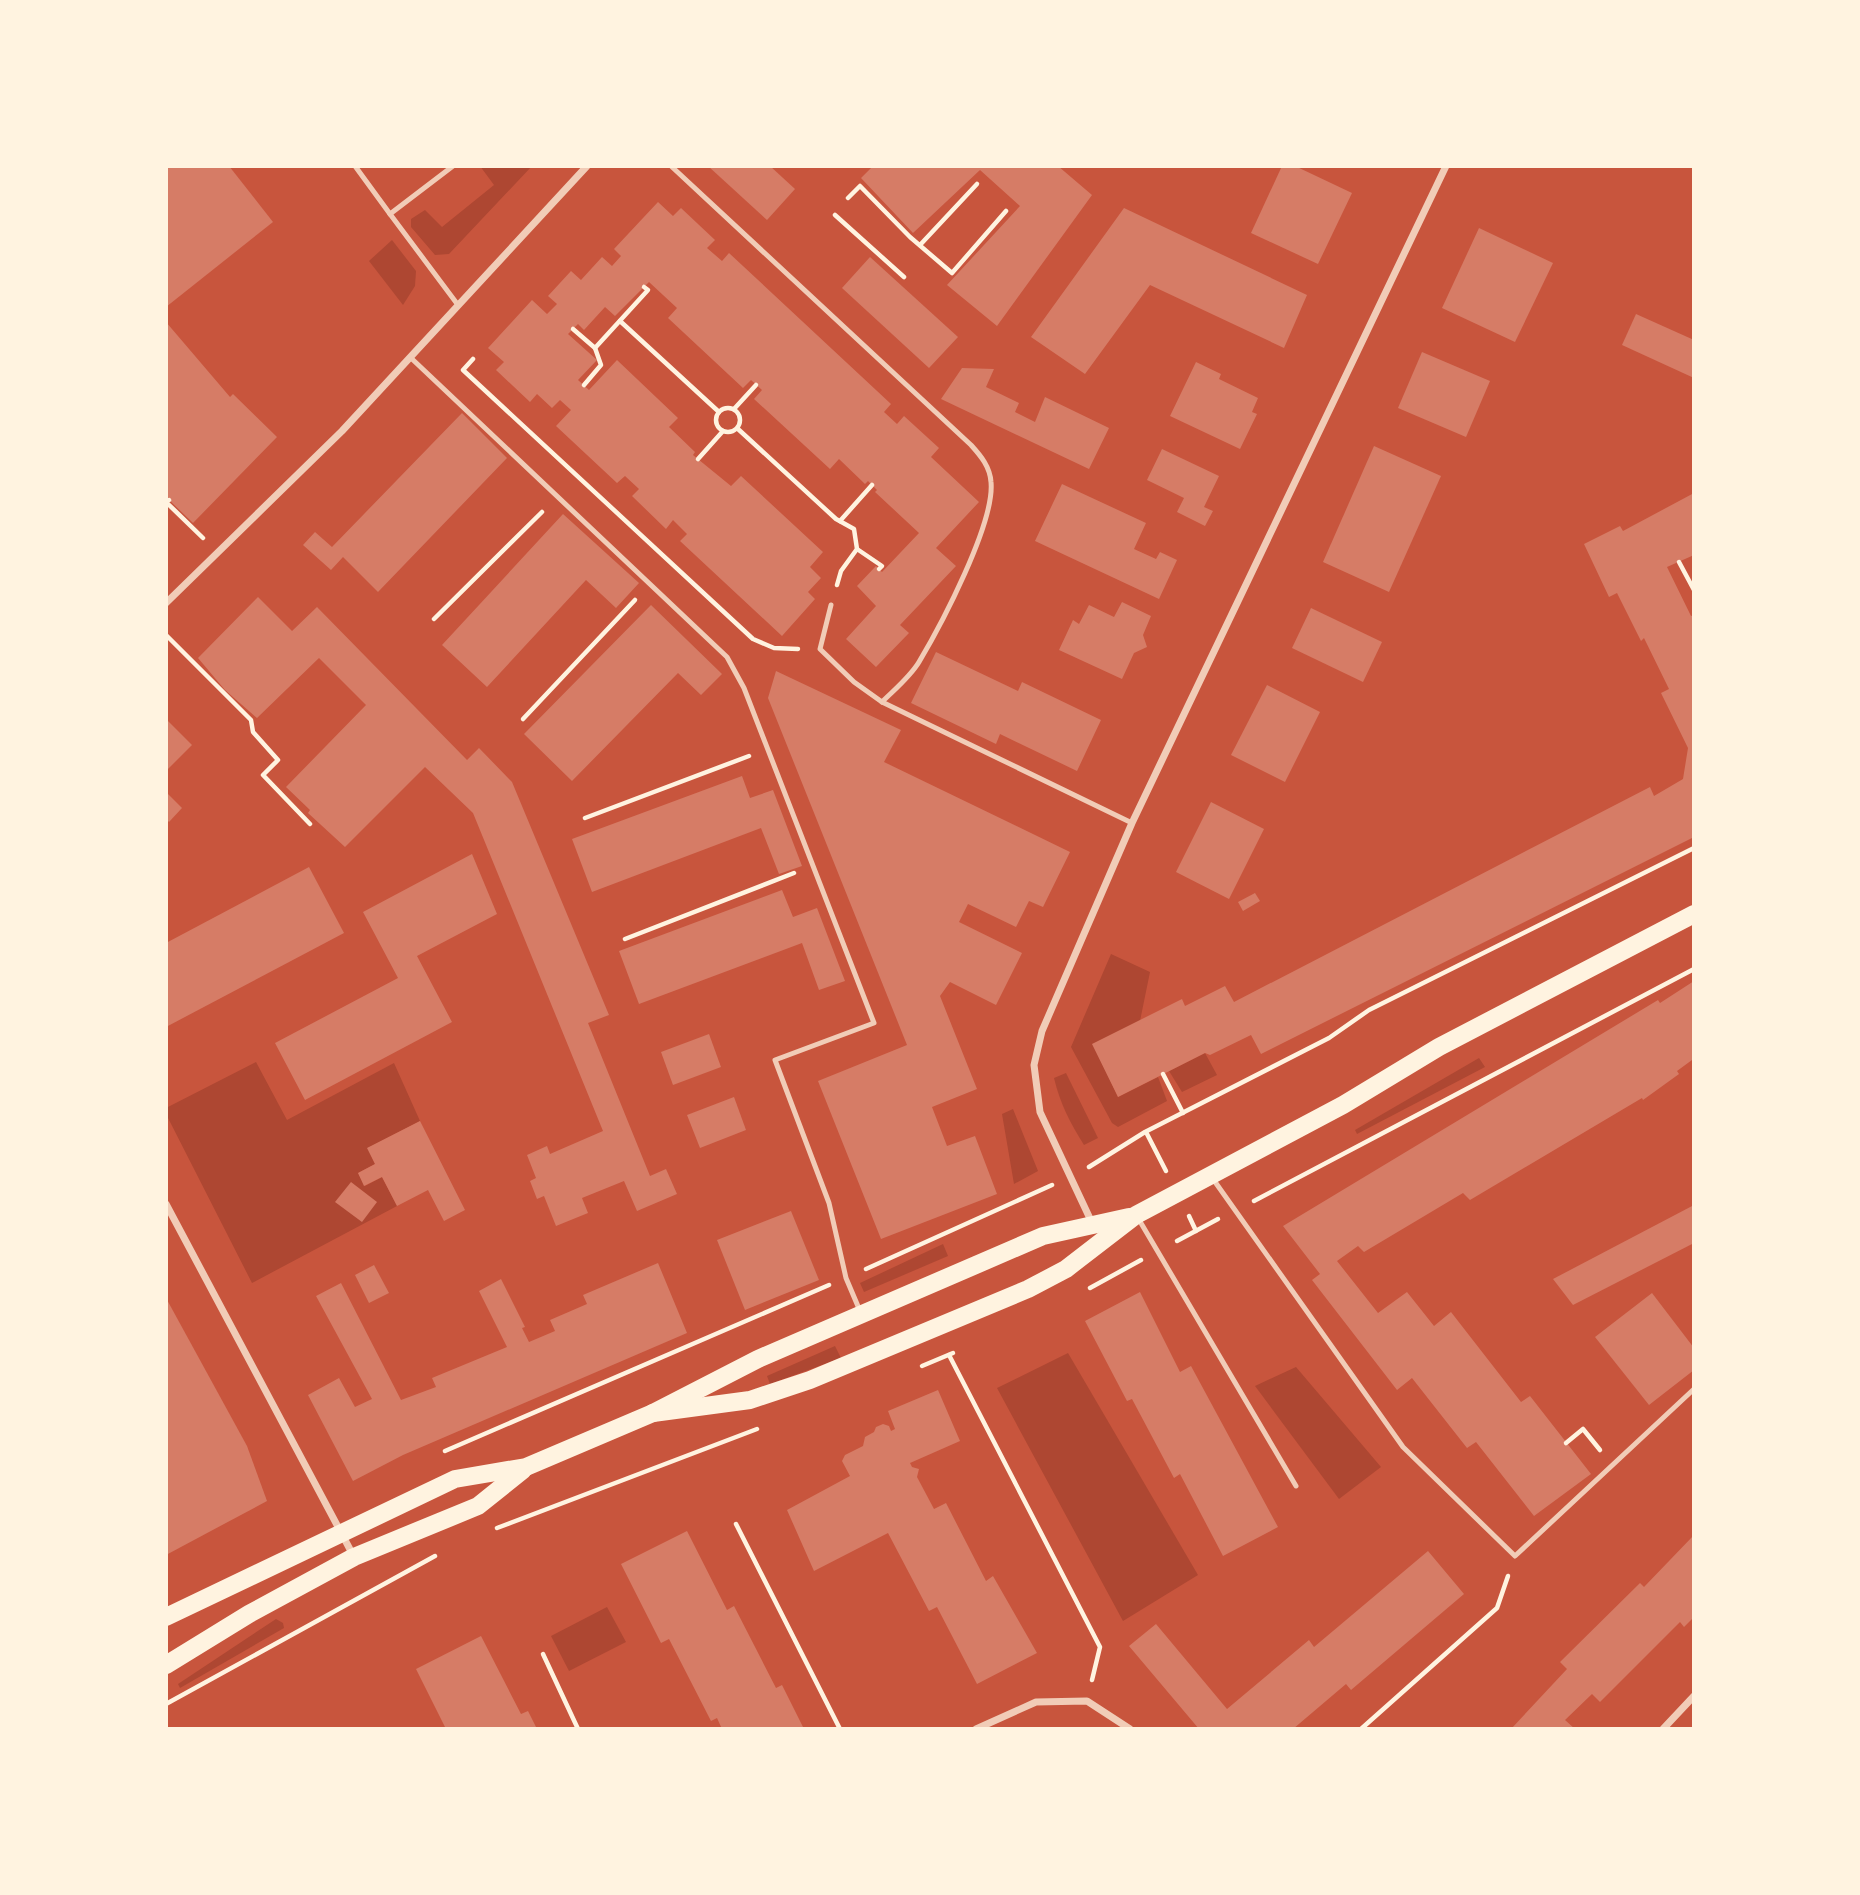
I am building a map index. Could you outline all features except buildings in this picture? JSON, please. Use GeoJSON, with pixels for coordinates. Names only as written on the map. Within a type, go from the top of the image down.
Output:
{"type":"FeatureCollection","features":[{"type":"Feature","properties":{"kind":"main road"},"geometry":{"type":"LineString","coordinates":[[653,1413],[750,1400],[810,1380],[1028,1289],[1066,1269],[1136,1215],[1343,1105],[1439,1047],[1694,914]]}},
{"type":"Feature","properties":{"kind":"main road"},"geometry":{"type":"LineString","coordinates":[[166,1617],[455,1479],[526,1467],[653,1413],[758,1359],[860,1313],[1043,1236],[1136,1215]]}},
{"type":"Feature","properties":{"kind":"main road"},"geometry":{"type":"LineString","coordinates":[[166,1665],[249,1614],[354,1557],[478,1506],[526,1467]]}},
{"type":"Feature","properties":{"kind":"street"},"geometry":{"type":"LineString","coordinates":[[166,603],[342,431],[587,166]]}},
{"type":"Feature","properties":{"kind":"street"},"geometry":{"type":"LineString","coordinates":[[1101,1242],[1040,1112],[1034,1065],[1042,1031],[1132,823],[1446,166]]}},
{"type":"Feature","properties":{"kind":"street"},"geometry":{"type":"LineString","coordinates":[[166,1204],[354,1557]]}},
{"type":"Feature","properties":{"kind":"street"},"geometry":{"type":"LineString","coordinates":[[1662,1729],[1694,1696]]}},
{"type":"Feature","properties":{"kind":"street"},"geometry":{"type":"LineString","coordinates":[[976,1729],[1035,1702],[1087,1701],[1130,1729]]}},
{"type":"Feature","properties":{"kind":"lane"},"geometry":{"type":"LineString","coordinates":[[355,166],[458,305]]}},
{"type":"Feature","properties":{"kind":"lane"},"geometry":{"type":"LineString","coordinates":[[390,214],[453,166]]}},
{"type":"Feature","properties":{"kind":"lane"},"geometry":{"type":"LineString","coordinates":[[671,166],[942,417],[978,453],[990,473],[992,496],[988,513],[965,570],[918,664],[882,702]]}},
{"type":"Feature","properties":{"kind":"lane"},"geometry":{"type":"LineString","coordinates":[[411,358],[727,657],[769,748],[874,1023],[775,1060],[829,1203],[846,1278],[860,1313]]}},
{"type":"Feature","properties":{"kind":"lane"},"geometry":{"type":"LineString","coordinates":[[831,605],[820,649],[854,682],[882,702],[1132,823]]}},
{"type":"Feature","properties":{"kind":"lane"},"geometry":{"type":"LineString","coordinates":[[1212,1176],[1404,1447],[1515,1556],[1694,1388]]}},
{"type":"Feature","properties":{"kind":"lane"},"geometry":{"type":"LineString","coordinates":[[1136,1215],[1296,1486]]}},
{"type":"Feature","properties":{"kind":"path"},"geometry":{"type":"LineString","coordinates":[[920,245],[977,184]]}},
{"type":"Feature","properties":{"kind":"path"},"geometry":{"type":"LineString","coordinates":[[848,198],[860,186],[920,245],[952,272],[1006,211]]}},
{"type":"Feature","properties":{"kind":"path"},"geometry":{"type":"LineString","coordinates":[[835,215],[904,277]]}},
{"type":"Feature","properties":{"kind":"path"},"geometry":{"type":"LineString","coordinates":[[595,348],[648,290],[644,287]]}},
{"type":"Feature","properties":{"kind":"path"},"geometry":{"type":"LineString","coordinates":[[621,321],[719,412]]}},
{"type":"Feature","properties":{"kind":"path"},"geometry":{"type":"LineString","coordinates":[[573,329],[595,348],[601,365],[584,385]]}},
{"type":"Feature","properties":{"kind":"path"},"geometry":{"type":"LineString","coordinates":[[473,359],[463,370],[753,639],[774,648],[820,649]]}},
{"type":"Feature","properties":{"kind":"path"},"geometry":{"type":"LineString","coordinates":[[719,412],[734,409],[756,385]]}},
{"type":"Feature","properties":{"kind":"path"},"geometry":{"type":"LineString","coordinates":[[734,409],[740,417],[738,429]]}},
{"type":"Feature","properties":{"kind":"path"},"geometry":{"type":"LineString","coordinates":[[719,412],[716,423],[723,432]]}},
{"type":"Feature","properties":{"kind":"path"},"geometry":{"type":"LineString","coordinates":[[698,459],[723,432],[738,429]]}},
{"type":"Feature","properties":{"kind":"path"},"geometry":{"type":"LineString","coordinates":[[738,429],[840,521],[854,529],[857,549],[841,570],[831,605]]}},
{"type":"Feature","properties":{"kind":"path"},"geometry":{"type":"LineString","coordinates":[[840,521],[872,485]]}},
{"type":"Feature","properties":{"kind":"path"},"geometry":{"type":"LineString","coordinates":[[434,619],[558,496]]}},
{"type":"Feature","properties":{"kind":"path"},"geometry":{"type":"LineString","coordinates":[[169,499],[166,502],[192,527]]}},
{"type":"Feature","properties":{"kind":"path"},"geometry":{"type":"LineString","coordinates":[[857,549],[882,566],[879,569]]}},
{"type":"Feature","properties":{"kind":"path"},"geometry":{"type":"LineString","coordinates":[[1679,562],[1691,579],[1694,590]]}},
{"type":"Feature","properties":{"kind":"path"},"geometry":{"type":"LineString","coordinates":[[523,719],[650,584]]}},
{"type":"Feature","properties":{"kind":"path"},"geometry":{"type":"LineString","coordinates":[[166,635],[251,720],[253,732],[278,760],[263,775],[310,824]]}},
{"type":"Feature","properties":{"kind":"path"},"geometry":{"type":"LineString","coordinates":[[585,818],[769,748]]}},
{"type":"Feature","properties":{"kind":"path"},"geometry":{"type":"LineString","coordinates":[[432,1457],[846,1278],[1070,1177],[1183,1113],[1329,1038],[1369,1010],[1694,848]]}},
{"type":"Feature","properties":{"kind":"path"},"geometry":{"type":"LineString","coordinates":[[625,939],[815,865]]}},
{"type":"Feature","properties":{"kind":"path"},"geometry":{"type":"LineString","coordinates":[[1163,1074],[1183,1113]]}},
{"type":"Feature","properties":{"kind":"path"},"geometry":{"type":"LineString","coordinates":[[949,1355],[1100,1647],[1087,1701]]}},
{"type":"Feature","properties":{"kind":"path"},"geometry":{"type":"LineString","coordinates":[[1566,1443],[1583,1429],[1613,1466]]}},
{"type":"Feature","properties":{"kind":"path"},"geometry":{"type":"LineString","coordinates":[[736,1524],[840,1729]]}},
{"type":"Feature","properties":{"kind":"path"},"geometry":{"type":"LineString","coordinates":[[1361,1729],[1497,1608],[1515,1556]]}},
{"type":"Feature","properties":{"kind":"path"},"geometry":{"type":"LineString","coordinates":[[542,1654],[578,1729]]}},
{"type":"Feature","properties":{"kind":"shaded area"},"geometry":{"type":"Polygon","coordinates":[[[480,166],[532,166],[449,254],[435,255],[411,227],[411,219],[425,210],[442,227],[494,185],[480,166]]]}},
{"type":"Feature","properties":{"kind":"shaded area"},"geometry":{"type":"Polygon","coordinates":[[[392,240],[416,271],[415,286],[403,305],[369,261],[392,240]]]}},
{"type":"Feature","properties":{"kind":"shaded area"},"geometry":{"type":"Polygon","coordinates":[[[1111,954],[1150,972],[1140,1021],[1093,1044],[1118,1097],[1158,1077],[1167,1101],[1118,1127],[1112,1123],[1071,1047],[1111,954]]]}},
{"type":"Feature","properties":{"kind":"shaded area"},"geometry":{"type":"Polygon","coordinates":[[[1205,1053],[1217,1075],[1182,1092],[1169,1071],[1205,1053]]]}},
{"type":"Feature","properties":{"kind":"shaded area"},"geometry":{"type":"Polygon","coordinates":[[[1479,1058],[1485,1067],[1357,1134],[1355,1130],[1479,1058]]]}},
{"type":"Feature","properties":{"kind":"shaded area"},"geometry":{"type":"Polygon","coordinates":[[[256,1062],[287,1120],[394,1063],[420,1121],[368,1148],[375,1164],[358,1173],[365,1186],[382,1177],[397,1206],[252,1283],[166,1114],[166,1108],[256,1062]]]}},
{"type":"Feature","properties":{"kind":"shaded area"},"geometry":{"type":"Polygon","coordinates":[[[1066,1073],[1098,1138],[1084,1145],[1066,1113],[1054,1078],[1066,1073]]]}},
{"type":"Feature","properties":{"kind":"shaded area"},"geometry":{"type":"Polygon","coordinates":[[[1013,1109],[1038,1171],[1014,1184],[1002,1114],[1013,1109]]]}},
{"type":"Feature","properties":{"kind":"shaded area"},"geometry":{"type":"Polygon","coordinates":[[[943,1244],[948,1256],[864,1292],[860,1283],[943,1244]]]}},
{"type":"Feature","properties":{"kind":"shaded area"},"geometry":{"type":"Polygon","coordinates":[[[835,1346],[841,1358],[770,1384],[767,1376],[835,1346]]]}},
{"type":"Feature","properties":{"kind":"shaded area"},"geometry":{"type":"Polygon","coordinates":[[[1068,1353],[1198,1575],[1123,1621],[997,1388],[1068,1353]]]}},
{"type":"Feature","properties":{"kind":"shaded area"},"geometry":{"type":"Polygon","coordinates":[[[1296,1367],[1381,1467],[1339,1499],[1255,1386],[1296,1367]]]}},
{"type":"Feature","properties":{"kind":"shaded area"},"geometry":{"type":"Polygon","coordinates":[[[607,1607],[626,1642],[569,1671],[551,1636],[607,1607]]]}},
{"type":"Feature","properties":{"kind":"shaded area"},"geometry":{"type":"Polygon","coordinates":[[[276,1619],[283,1623],[284,1628],[180,1688],[178,1684],[276,1619]]]}}]}
